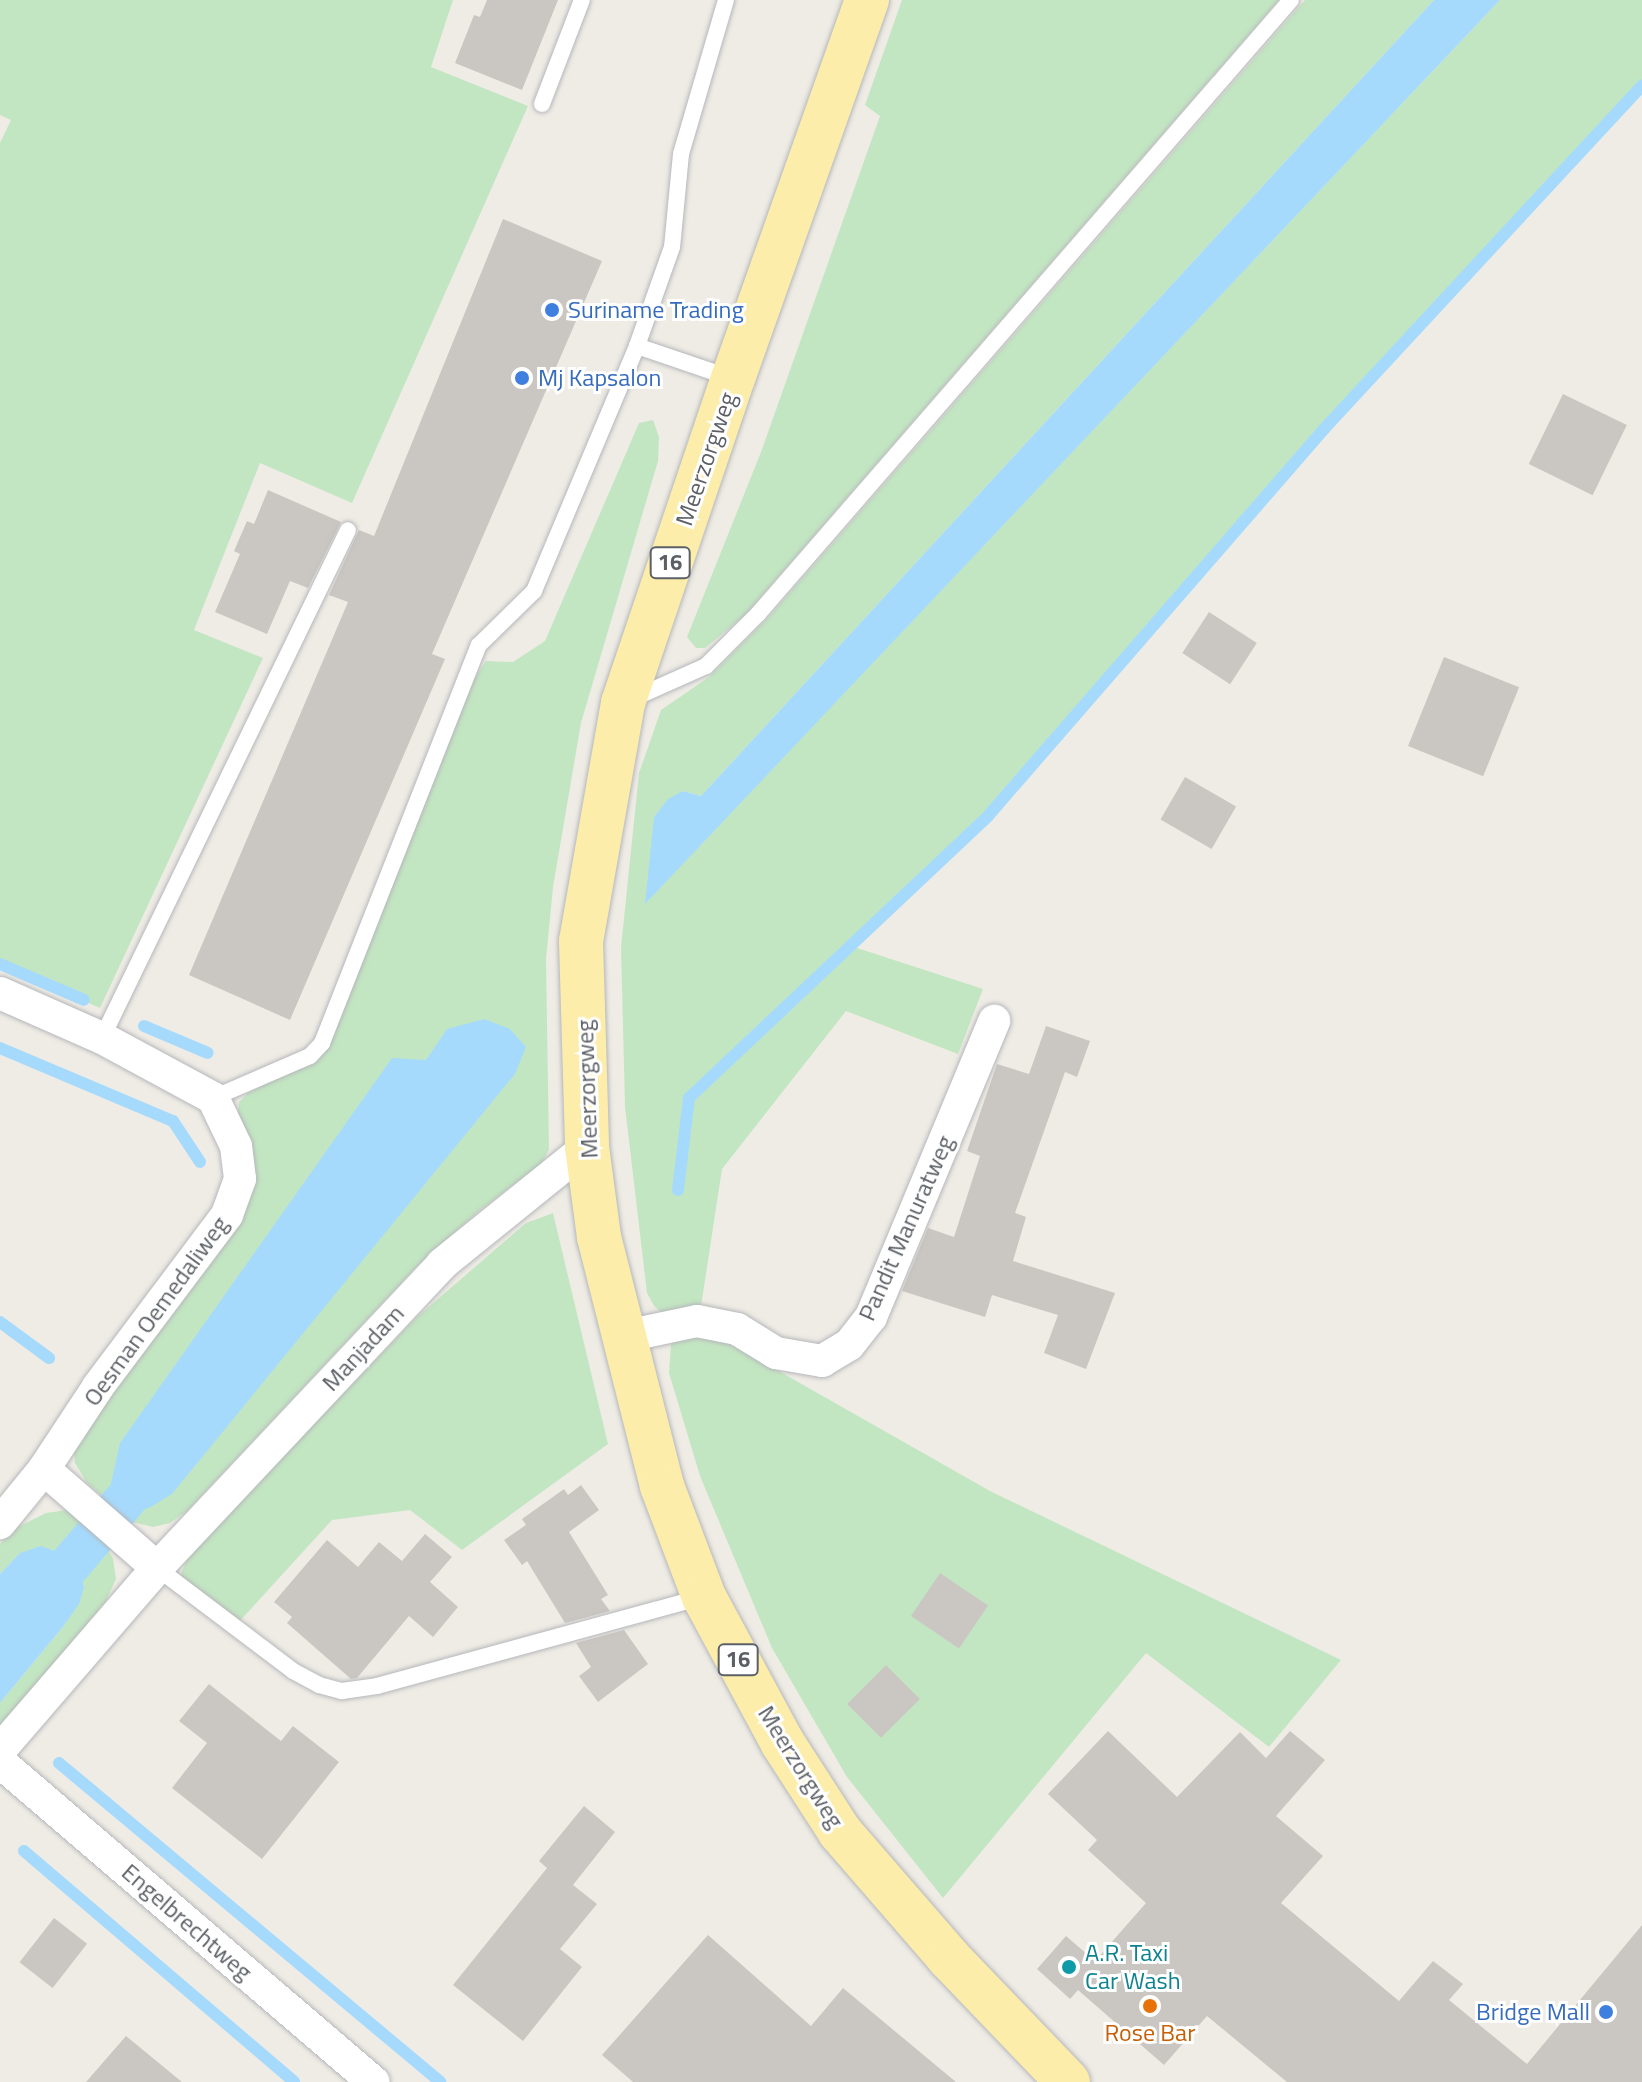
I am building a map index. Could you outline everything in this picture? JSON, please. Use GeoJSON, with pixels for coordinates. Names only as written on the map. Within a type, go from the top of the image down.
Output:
{"type":"FeatureCollection","features":[{"type":"Feature","properties":{"kind":"main road","name":"Meerzorgweg"},"geometry":{"type":"LineString","coordinates":[[867,0],[733,378],[623,703],[581,941],[587,1147],[599,1237],[662,1486],[704,1597],[782,1742],[840,1832],[949,1958],[1068,2082]]}},
{"type":"Feature","properties":{"kind":"street"},"geometry":{"type":"LineString","coordinates":[[0,993],[102,1038],[213,1098]]}},
{"type":"Feature","properties":{"kind":"street","name":"Pandit Manuratweg"},"geometry":{"type":"LineString","coordinates":[[626,1336],[697,1321],[737,1329],[776,1353],[822,1361],[849,1345],[871,1317],[994,1021]]}},
{"type":"Feature","properties":{"kind":"street","name":"Oesman Oemedaliweg"},"geometry":{"type":"LineString","coordinates":[[0,1523],[53,1477],[98,1387],[227,1215],[240,1179],[236,1146],[213,1098]]}},
{"type":"Feature","properties":{"kind":"street","name":"Manjadam"},"geometry":{"type":"LineString","coordinates":[[0,1750],[147,1559],[442,1264],[587,1147]]}},
{"type":"Feature","properties":{"kind":"street"},"geometry":{"type":"LineString","coordinates":[[53,1477],[147,1559]]}},
{"type":"Feature","properties":{"kind":"street","name":"Engelbrechtweg"},"geometry":{"type":"LineString","coordinates":[[0,1762],[374,2082]]}},
{"type":"Feature","properties":{"kind":"lane"},"geometry":{"type":"LineString","coordinates":[[542,104],[582,0]]}},
{"type":"Feature","properties":{"kind":"lane"},"geometry":{"type":"LineString","coordinates":[[213,1098],[310,1056],[322,1043],[479,645],[534,591],[637,346],[672,247],[681,154],[726,0]]}},
{"type":"Feature","properties":{"kind":"lane"},"geometry":{"type":"LineString","coordinates":[[623,703],[706,666],[758,614],[1291,0]]}},
{"type":"Feature","properties":{"kind":"lane"},"geometry":{"type":"LineString","coordinates":[[637,346],[733,378]]}},
{"type":"Feature","properties":{"kind":"lane"},"geometry":{"type":"LineString","coordinates":[[102,1038],[348,530]]}},
{"type":"Feature","properties":{"kind":"lane"},"geometry":{"type":"LineString","coordinates":[[147,1559],[293,1671],[319,1685],[342,1691],[377,1686],[704,1597]]}},
{"type":"Feature","properties":{"kind":"green space"},"geometry":{"type":"Polygon","coordinates":[[[0,0],[453,0],[431,67],[528,106],[352,503],[260,463],[194,630],[263,658],[100,1008],[0,964],[0,143],[11,120],[0,115],[0,0]]]}},
{"type":"Feature","properties":{"kind":"green space"},"geometry":{"type":"Polygon","coordinates":[[[902,0],[1279,0],[745,615],[705,648],[696,648],[687,637],[761,452],[880,116],[865,105],[902,0]]]}},
{"type":"Feature","properties":{"kind":"green space"},"geometry":{"type":"Polygon","coordinates":[[[1305,0],[1434,0],[701,796],[683,791],[645,903],[1500,0],[1642,0],[1642,85],[1324,429],[988,816],[851,946],[983,989],[958,1054],[846,1011],[722,1169],[700,1313],[664,1315],[654,1306],[647,1293],[625,1107],[621,947],[639,773],[661,710],[709,677],[767,619],[1305,0]]]}},
{"type":"Feature","properties":{"kind":"green space"},"geometry":{"type":"Polygon","coordinates":[[[653,420],[659,437],[658,461],[581,723],[553,887],[546,959],[549,1149],[542,1163],[480,1210],[418,1265],[187,1511],[170,1523],[153,1527],[132,1522],[87,1483],[75,1463],[73,1443],[250,1152],[238,1113],[239,1102],[248,1093],[325,1053],[466,691],[486,661],[513,662],[545,641],[639,423],[653,420]]]}},
{"type":"Feature","properties":{"kind":"green space"},"geometry":{"type":"Polygon","coordinates":[[[553,1213],[608,1444],[462,1550],[410,1510],[332,1520],[238,1623],[179,1580],[189,1553],[417,1317],[526,1223],[553,1213]]]}},
{"type":"Feature","properties":{"kind":"green space"},"geometry":{"type":"Polygon","coordinates":[[[680,1336],[726,1341],[990,1491],[1341,1660],[1269,1747],[1146,1653],[943,1898],[847,1777],[772,1648],[700,1476],[669,1373],[671,1344],[680,1336]]]}},
{"type":"Feature","properties":{"kind":"green space"},"geometry":{"type":"Polygon","coordinates":[[[67,1510],[102,1541],[113,1558],[116,1579],[106,1601],[0,1728],[0,1703],[62,1628],[20,1553],[0,1574],[0,1544],[14,1529],[46,1513],[67,1510]]]}},
{"type":"Feature","properties":{"kind":"water"},"geometry":{"type":"Polygon","coordinates":[[[1434,0],[1500,0],[645,904],[654,817],[668,799],[683,791],[701,796],[1434,0]]]}},
{"type":"Feature","properties":{"kind":"water"},"geometry":{"type":"Polygon","coordinates":[[[484,1019],[510,1029],[526,1047],[515,1074],[172,1494],[149,1508],[132,1511],[109,1492],[120,1443],[392,1058],[426,1060],[447,1029],[484,1019]]]}},
{"type":"Feature","properties":{"kind":"water"},"geometry":{"type":"Polygon","coordinates":[[[41,1546],[57,1552],[80,1575],[84,1587],[79,1604],[62,1628],[0,1703],[0,1574],[20,1553],[41,1546]]]}},
{"type":"Feature","properties":{"kind":"building"},"geometry":{"type":"Polygon","coordinates":[[[487,0],[558,0],[522,90],[455,63],[474,15],[480,17],[487,0]]]}},
{"type":"Feature","properties":{"kind":"building"},"geometry":{"type":"Polygon","coordinates":[[[503,219],[602,261],[432,654],[445,659],[290,1020],[189,975],[348,602],[329,595],[359,530],[374,536],[503,219]]]}},
{"type":"Feature","properties":{"kind":"building"},"geometry":{"type":"Polygon","coordinates":[[[1563,394],[1627,425],[1593,495],[1529,464],[1563,394]]]}},
{"type":"Feature","properties":{"kind":"building"},"geometry":{"type":"Polygon","coordinates":[[[268,490],[341,522],[308,588],[290,581],[267,634],[215,612],[240,554],[234,551],[247,521],[254,524],[268,490]]]}},
{"type":"Feature","properties":{"kind":"building"},"geometry":{"type":"Polygon","coordinates":[[[1209,612],[1257,643],[1230,684],[1182,653],[1209,612]]]}},
{"type":"Feature","properties":{"kind":"building"},"geometry":{"type":"Polygon","coordinates":[[[1444,657],[1519,687],[1483,776],[1408,746],[1444,657]]]}},
{"type":"Feature","properties":{"kind":"building"},"geometry":{"type":"Polygon","coordinates":[[[1185,777],[1236,806],[1212,849],[1160,819],[1185,777]]]}},
{"type":"Feature","properties":{"kind":"building"},"geometry":{"type":"Polygon","coordinates":[[[1046,1026],[1090,1041],[1077,1077],[1065,1072],[1015,1213],[1026,1217],[1013,1261],[1115,1293],[1086,1369],[1044,1353],[1058,1315],[992,1295],[985,1317],[902,1291],[928,1228],[954,1237],[980,1156],[967,1151],[997,1064],[1029,1074],[1046,1026]]]}},
{"type":"Feature","properties":{"kind":"building"},"geometry":{"type":"Polygon","coordinates":[[[581,1485],[599,1510],[569,1532],[608,1595],[601,1599],[610,1611],[565,1623],[527,1561],[522,1565],[504,1540],[526,1525],[522,1519],[564,1489],[568,1495],[581,1485]]]}},
{"type":"Feature","properties":{"kind":"building"},"geometry":{"type":"Polygon","coordinates":[[[425,1534],[452,1557],[430,1582],[458,1607],[433,1637],[409,1616],[357,1678],[351,1679],[287,1623],[292,1617],[274,1602],[327,1540],[358,1567],[379,1542],[402,1561],[425,1534]]]}},
{"type":"Feature","properties":{"kind":"building"},"geometry":{"type":"Polygon","coordinates":[[[940,1573],[988,1605],[959,1649],[911,1616],[940,1573]]]}},
{"type":"Feature","properties":{"kind":"building"},"geometry":{"type":"Polygon","coordinates":[[[624,1630],[648,1664],[598,1702],[579,1676],[591,1667],[576,1643],[624,1630]]]}},
{"type":"Feature","properties":{"kind":"building"},"geometry":{"type":"Polygon","coordinates":[[[886,1665],[920,1699],[881,1738],[847,1704],[886,1665]]]}},
{"type":"Feature","properties":{"kind":"building"},"geometry":{"type":"Polygon","coordinates":[[[209,1684],[281,1741],[293,1726],[339,1762],[262,1859],[172,1788],[207,1743],[179,1721],[209,1684]]]}},
{"type":"Feature","properties":{"kind":"building"},"geometry":{"type":"Polygon","coordinates":[[[1108,1731],[1177,1797],[1240,1732],[1266,1758],[1290,1731],[1325,1760],[1276,1816],[1323,1856],[1281,1903],[1399,2001],[1433,1961],[1463,1984],[1449,2000],[1527,2064],[1642,1925],[1642,2082],[1287,2082],[1207,2016],[1164,2065],[1078,1990],[1070,1999],[1037,1969],[1066,1936],[1095,1961],[1146,1903],[1088,1850],[1097,1840],[1048,1794],[1108,1731]]]}},
{"type":"Feature","properties":{"kind":"building"},"geometry":{"type":"Polygon","coordinates":[[[584,1806],[615,1832],[573,1885],[597,1904],[560,1949],[582,1967],[523,2041],[453,1985],[547,1868],[539,1861],[584,1806]]]}},
{"type":"Feature","properties":{"kind":"building"},"geometry":{"type":"Polygon","coordinates":[[[54,1918],[87,1944],[53,1988],[20,1962],[54,1918]]]}},
{"type":"Feature","properties":{"kind":"building"},"geometry":{"type":"Polygon","coordinates":[[[708,1935],[811,2026],[843,1988],[956,2082],[633,2082],[602,2055],[708,1935]]]}},
{"type":"Feature","properties":{"kind":"building"},"geometry":{"type":"Polygon","coordinates":[[[126,2036],[182,2082],[86,2082],[126,2036]]]}},
{"type":"Feature","properties":{"kind":"waterway"},"geometry":{"type":"LineString","coordinates":[[678,1190],[689,1098],[988,816],[1324,429],[1642,85]]}},
{"type":"Feature","properties":{"kind":"waterway"},"geometry":{"type":"LineString","coordinates":[[0,964],[84,1000]]}},
{"type":"Feature","properties":{"kind":"waterway"},"geometry":{"type":"LineString","coordinates":[[144,1026],[208,1053]]}},
{"type":"Feature","properties":{"kind":"waterway"},"geometry":{"type":"LineString","coordinates":[[0,1048],[173,1121],[200,1162]]}},
{"type":"Feature","properties":{"kind":"waterway"},"geometry":{"type":"LineString","coordinates":[[0,1322],[49,1358]]}},
{"type":"Feature","properties":{"kind":"waterway"},"geometry":{"type":"LineString","coordinates":[[0,1647],[160,1459]]}},
{"type":"Feature","properties":{"kind":"waterway"},"geometry":{"type":"LineString","coordinates":[[59,1763],[440,2082]]}},
{"type":"Feature","properties":{"kind":"waterway"},"geometry":{"type":"LineString","coordinates":[[24,1851],[294,2082]]}},
{"type":"Feature","properties":{"kind":"place","name":"Suriname Trading"},"geometry":{"type":"Point","coordinates":[552,310]}},
{"type":"Feature","properties":{"kind":"place","name":"Mj Kapsalon"},"geometry":{"type":"Point","coordinates":[522,378]}},
{"type":"Feature","properties":{"kind":"place","name":"A.R. Taxi Car Wash"},"geometry":{"type":"Point","coordinates":[1069,1967]}},
{"type":"Feature","properties":{"kind":"place","name":"Rose Bar"},"geometry":{"type":"Point","coordinates":[1150,2006]}},
{"type":"Feature","properties":{"kind":"place","name":"Bridge Mall"},"geometry":{"type":"Point","coordinates":[1606,2012]}}]}
